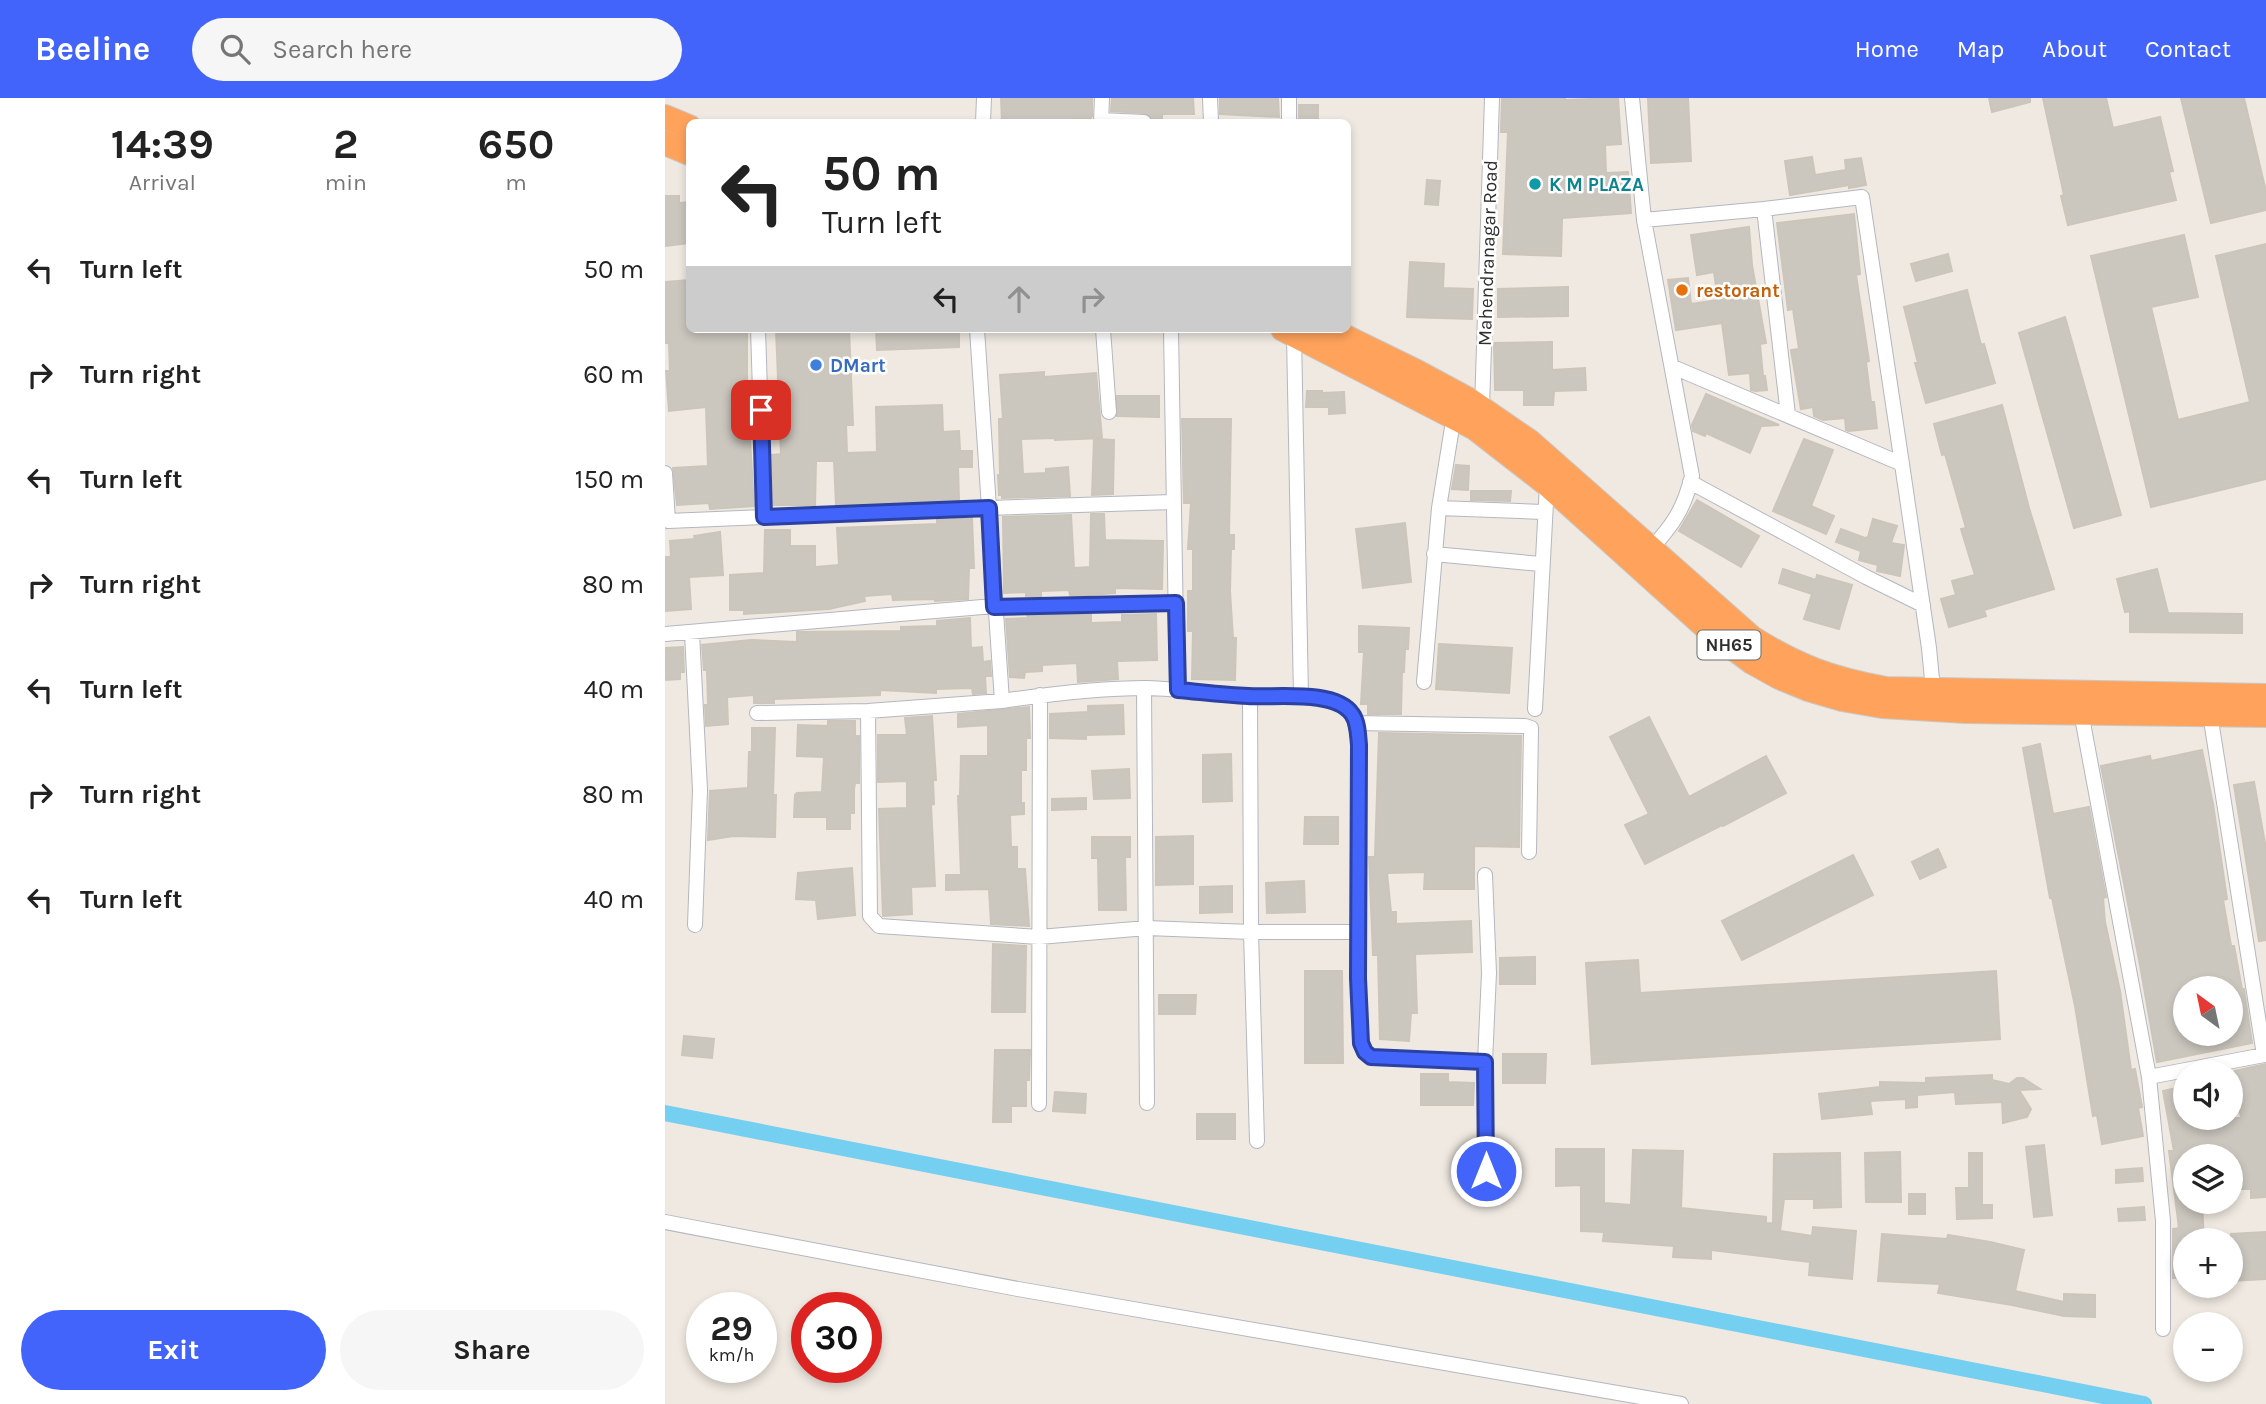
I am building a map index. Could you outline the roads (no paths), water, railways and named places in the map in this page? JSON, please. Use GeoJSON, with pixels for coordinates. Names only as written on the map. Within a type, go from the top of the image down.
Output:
{"type":"FeatureCollection","features":[{"type":"Feature","properties":{"kind":"highway"},"geometry":{"type":"LineString","coordinates":[[665,117],[686,126]]}},
{"type":"Feature","properties":{"kind":"highway"},"geometry":{"type":"LineString","coordinates":[[665,143],[686,152]]}},
{"type":"Feature","properties":{"kind":"highway","name":"NH65"},"geometry":{"type":"LineString","coordinates":[[1291,333],[1454,415],[1485,435],[1546,484],[1709,629],[1752,662],[1779,677],[1842,699],[1882,706],[1966,711],[2266,715]]}},
{"type":"Feature","properties":{"kind":"highway","name":"NH65"},"geometry":{"type":"LineString","coordinates":[[1337,333],[1482,408],[1529,442],[1600,502],[1650,550],[1752,638],[1784,658],[1815,672],[1846,682],[1886,689],[2266,696]]}},
{"type":"Feature","properties":{"kind":"street"},"geometry":{"type":"LineString","coordinates":[[983,119],[984,98]]}},
{"type":"Feature","properties":{"kind":"street"},"geometry":{"type":"LineString","coordinates":[[1101,119],[1102,98]]}},
{"type":"Feature","properties":{"kind":"street"},"geometry":{"type":"LineString","coordinates":[[1210,98],[1211,119]]}},
{"type":"Feature","properties":{"kind":"street"},"geometry":{"type":"LineString","coordinates":[[1289,98],[1289,119]]}},
{"type":"Feature","properties":{"kind":"street","name":"Mahendranagar Road"},"geometry":{"type":"LineString","coordinates":[[1482,408],[1492,98]]}},
{"type":"Feature","properties":{"kind":"street"},"geometry":{"type":"LineString","coordinates":[[1632,98],[1644,220],[1692,475],[1686,499],[1671,527],[1650,550]]}},
{"type":"Feature","properties":{"kind":"street"},"geometry":{"type":"LineString","coordinates":[[1644,220],[1862,197],[1923,605],[1933,690]]}},
{"type":"Feature","properties":{"kind":"street"},"geometry":{"type":"LineString","coordinates":[[1764,209],[1789,415]]}},
{"type":"Feature","properties":{"kind":"street"},"geometry":{"type":"LineString","coordinates":[[758,333],[764,517]]}},
{"type":"Feature","properties":{"kind":"street"},"geometry":{"type":"LineString","coordinates":[[977,333],[1002,701]]}},
{"type":"Feature","properties":{"kind":"street"},"geometry":{"type":"LineString","coordinates":[[1103,333],[1109,412]]}},
{"type":"Feature","properties":{"kind":"street"},"geometry":{"type":"LineString","coordinates":[[1171,333],[1178,690]]}},
{"type":"Feature","properties":{"kind":"street"},"geometry":{"type":"LineString","coordinates":[[1289,333],[1301,696]]}},
{"type":"Feature","properties":{"kind":"street"},"geometry":{"type":"LineString","coordinates":[[1673,367],[1902,464]]}},
{"type":"Feature","properties":{"kind":"street"},"geometry":{"type":"LineString","coordinates":[[1424,682],[1439,508],[1454,415]]}},
{"type":"Feature","properties":{"kind":"street"},"geometry":{"type":"LineString","coordinates":[[665,473],[667,521],[1173,502]]}},
{"type":"Feature","properties":{"kind":"street"},"geometry":{"type":"LineString","coordinates":[[1691,482],[1866,578],[1923,605]]}},
{"type":"Feature","properties":{"kind":"street"},"geometry":{"type":"LineString","coordinates":[[1535,709],[1546,484]]}},
{"type":"Feature","properties":{"kind":"street"},"geometry":{"type":"LineString","coordinates":[[1439,508],[1543,512]]}},
{"type":"Feature","properties":{"kind":"street"},"geometry":{"type":"LineString","coordinates":[[1434,554],[1541,564]]}},
{"type":"Feature","properties":{"kind":"street"},"geometry":{"type":"LineString","coordinates":[[665,634],[994,607],[1176,603]]}},
{"type":"Feature","properties":{"kind":"street"},"geometry":{"type":"LineString","coordinates":[[692,633],[700,790],[695,925]]}},
{"type":"Feature","properties":{"kind":"street"},"geometry":{"type":"LineString","coordinates":[[1144,688],[1147,1103]]}},
{"type":"Feature","properties":{"kind":"street"},"geometry":{"type":"LineString","coordinates":[[757,713],[868,711],[1144,688],[1250,696],[1301,696],[1344,706],[1353,714],[1359,745],[1358,932],[1360,1033],[1365,1052],[1371,1057],[1382,1058],[1485,1062]]}},
{"type":"Feature","properties":{"kind":"street"},"geometry":{"type":"LineString","coordinates":[[1039,1104],[1040,695]]}},
{"type":"Feature","properties":{"kind":"street"},"geometry":{"type":"LineString","coordinates":[[1250,696],[1251,932],[1257,1141]]}},
{"type":"Feature","properties":{"kind":"street"},"geometry":{"type":"LineString","coordinates":[[868,711],[870,916],[879,926],[1039,937],[1147,928],[1358,932]]}},
{"type":"Feature","properties":{"kind":"street"},"geometry":{"type":"LineString","coordinates":[[2081,712],[2149,1077],[2163,1222],[2163,1329]]}},
{"type":"Feature","properties":{"kind":"street"},"geometry":{"type":"LineString","coordinates":[[2149,1077],[2265,1055],[2210,713]]}},
{"type":"Feature","properties":{"kind":"street"},"geometry":{"type":"LineString","coordinates":[[1355,723],[1531,728],[1529,852]]}},
{"type":"Feature","properties":{"kind":"street"},"geometry":{"type":"LineString","coordinates":[[1485,875],[1489,973],[1485,1062],[1486,1187]]}},
{"type":"Feature","properties":{"kind":"street"},"geometry":{"type":"LineString","coordinates":[[665,1222],[1032,1292],[1681,1404]]}},
{"type":"Feature","properties":{"kind":"waterway"},"geometry":{"type":"LineString","coordinates":[[665,1113],[2144,1404]]}},
{"type":"Feature","properties":{"kind":"place","name":"K M PLAZA"},"geometry":{"type":"Point","coordinates":[1535,184]}},
{"type":"Feature","properties":{"kind":"place","name":"restorant"},"geometry":{"type":"Point","coordinates":[1682,290]}},
{"type":"Feature","properties":{"kind":"place","name":"DMart"},"geometry":{"type":"Point","coordinates":[816,365]}}]}
